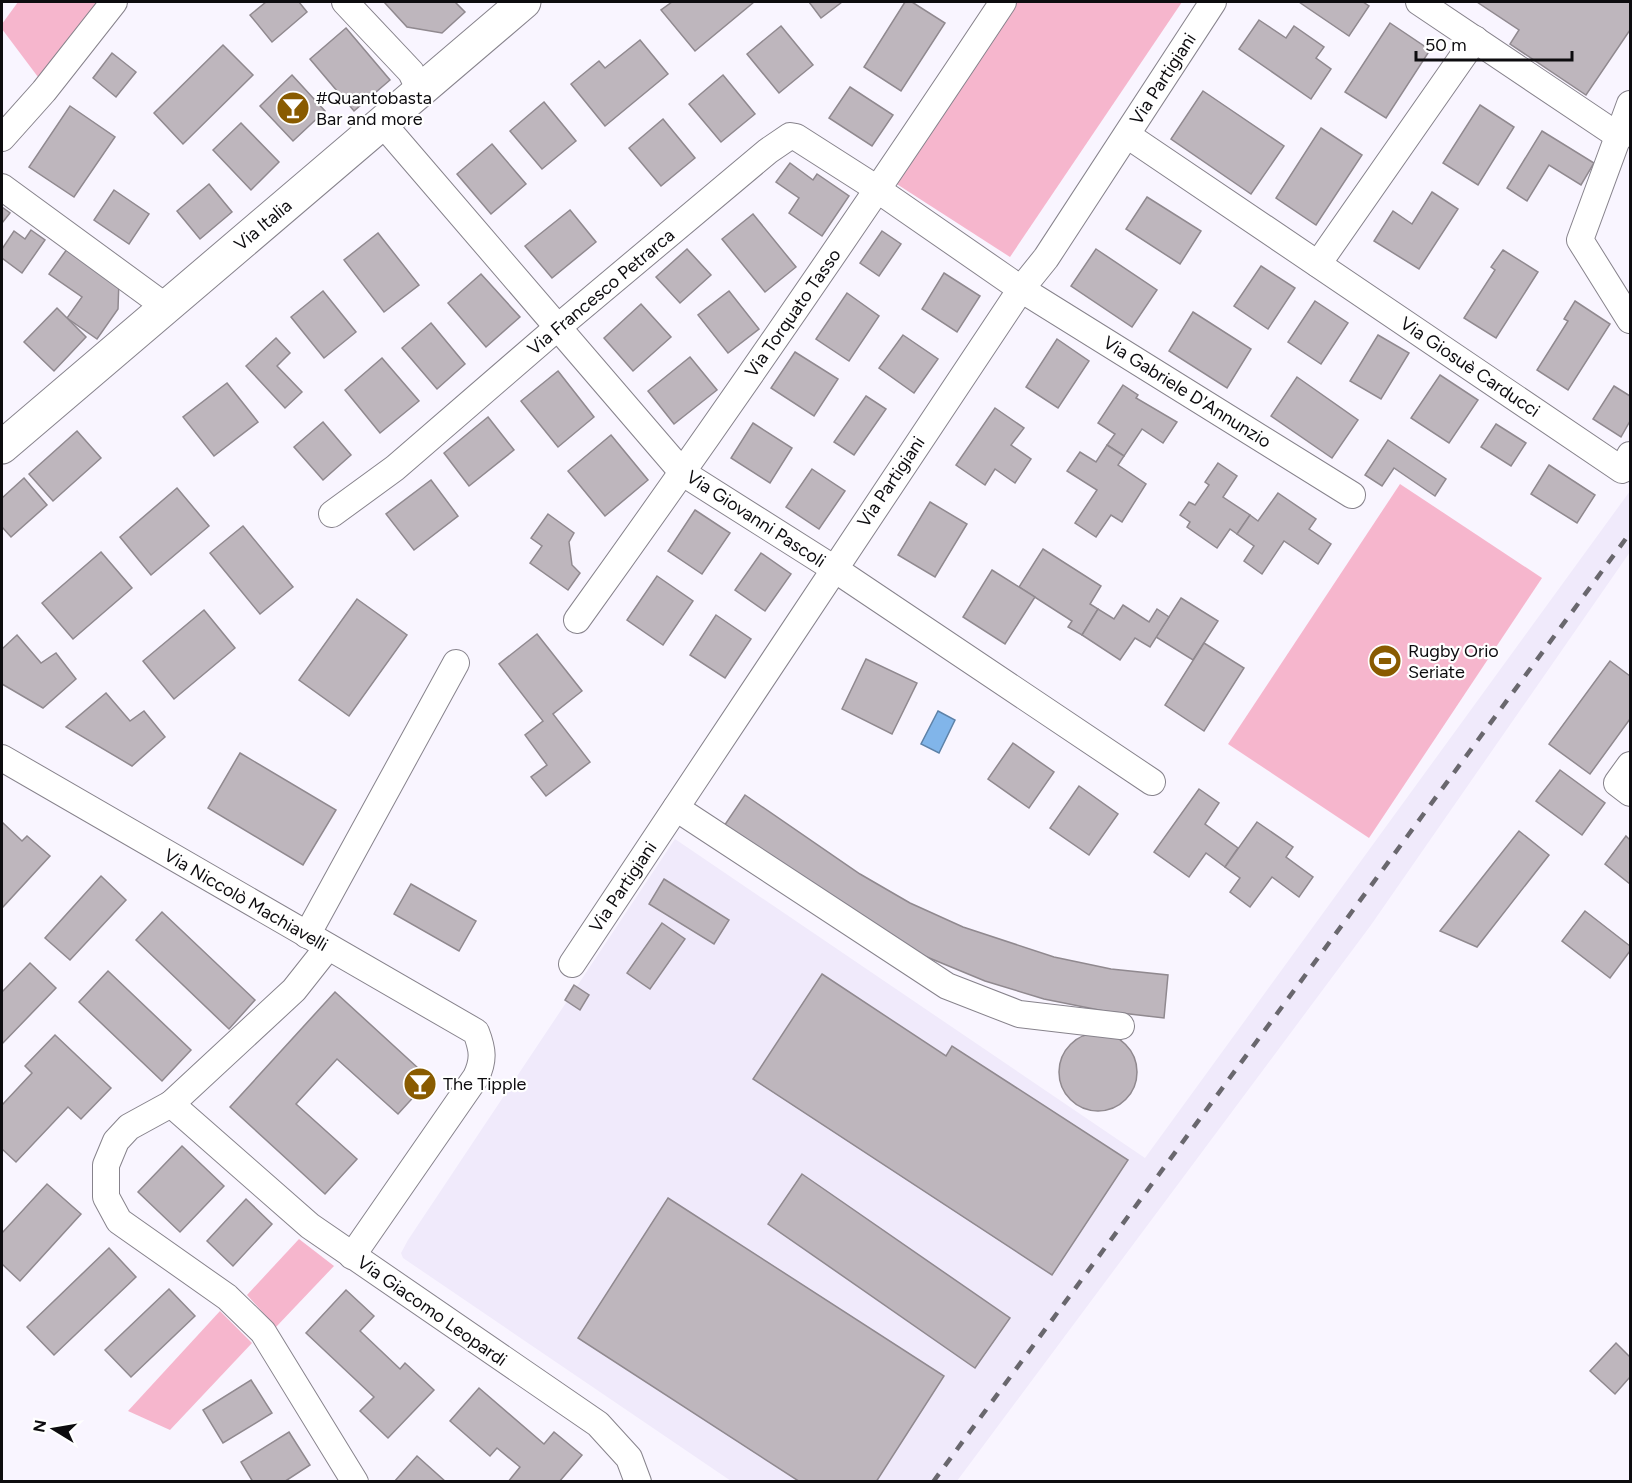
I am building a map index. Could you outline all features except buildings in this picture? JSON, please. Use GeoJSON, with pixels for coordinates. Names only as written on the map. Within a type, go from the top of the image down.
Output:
{"type":"FeatureCollection","features":[{"type":"Feature","properties":{"kind":"main road","name":"Via Italia"},"geometry":{"type":"LineString","coordinates":[[2,447],[524,2]]}},
{"type":"Feature","properties":{"kind":"street"},"geometry":{"type":"LineString","coordinates":[[2,138],[44,91],[114,2]]}},
{"type":"Feature","properties":{"kind":"street"},"geometry":{"type":"LineString","coordinates":[[345,2],[411,72],[420,91]]}},
{"type":"Feature","properties":{"kind":"street","name":"Via Torquato Tasso"},"geometry":{"type":"LineString","coordinates":[[577,620],[683,473],[878,191],[1003,2]]}},
{"type":"Feature","properties":{"kind":"street","name":"Via Partigiani"},"geometry":{"type":"LineString","coordinates":[[572,964],[833,568],[1021,288],[1046,258],[1213,2]]}},
{"type":"Feature","properties":{"kind":"street"},"geometry":{"type":"LineString","coordinates":[[1419,2],[1620,137]]}},
{"type":"Feature","properties":{"kind":"street"},"geometry":{"type":"LineString","coordinates":[[1318,264],[1475,39]]}},
{"type":"Feature","properties":{"kind":"street"},"geometry":{"type":"LineString","coordinates":[[1630,104],[1620,137],[1580,240],[1630,320]]}},
{"type":"Feature","properties":{"kind":"street","name":"Via Giovanni Pascoli"},"geometry":{"type":"LineString","coordinates":[[383,124],[683,473],[833,568],[1152,782]]}},
{"type":"Feature","properties":{"kind":"street","name":"Via Giosuè Carducci"},"geometry":{"type":"LineString","coordinates":[[1127,135],[1318,264],[1626,463]]}},
{"type":"Feature","properties":{"kind":"street","name":"Via Francesco Petrarca"},"geometry":{"type":"LineString","coordinates":[[332,514],[395,468],[557,328],[785,138],[796,137],[1021,288]]}},
{"type":"Feature","properties":{"kind":"street"},"geometry":{"type":"LineString","coordinates":[[2,187],[166,307]]}},
{"type":"Feature","properties":{"kind":"street","name":"Via Gabriele D'Annunzio"},"geometry":{"type":"LineString","coordinates":[[1021,288],[1352,495]]}},
{"type":"Feature","properties":{"kind":"street"},"geometry":{"type":"LineString","coordinates":[[355,1482],[263,1332],[227,1297],[119,1221],[106,1197],[106,1164],[116,1141],[129,1127],[171,1104],[294,990],[456,663]]}},
{"type":"Feature","properties":{"kind":"street","name":"Via Niccolò Machiavelli"},"geometry":{"type":"LineString","coordinates":[[2,758],[476,1032],[483,1049]]}},
{"type":"Feature","properties":{"kind":"street"},"geometry":{"type":"LineString","coordinates":[[1630,765],[1617,783],[1630,793]]}},
{"type":"Feature","properties":{"kind":"street"},"geometry":{"type":"LineString","coordinates":[[676,808],[947,986],[1019,1014],[1121,1026]]}},
{"type":"Feature","properties":{"kind":"street","name":"Via Giacomo Leopardi"},"geometry":{"type":"LineString","coordinates":[[483,1049],[482,1064],[476,1077],[352,1256],[598,1424],[629,1458],[638,1482]]}},
{"type":"Feature","properties":{"kind":"street"},"geometry":{"type":"LineString","coordinates":[[171,1104],[244,1171],[310,1226],[352,1256]]}},
{"type":"Feature","properties":{"kind":"shaded area"},"geometry":{"type":"Polygon","coordinates":[[[18,2],[105,2],[38,77],[2,29],[2,24],[18,2]]]}},
{"type":"Feature","properties":{"kind":"shaded area"},"geometry":{"type":"Polygon","coordinates":[[[1012,2],[1182,2],[1010,257],[892,181],[1012,2]]]}},
{"type":"Feature","properties":{"kind":"shaded area","name":"Rugby Orio Seriate"},"geometry":{"type":"Polygon","coordinates":[[[1400,484],[1542,578],[1369,838],[1228,744],[1400,484]]]}},
{"type":"Feature","properties":{"kind":"shaded area"},"geometry":{"type":"Polygon","coordinates":[[[1630,491],[1630,552],[1371,925],[957,1481],[731,1481],[403,1258],[401,1253],[408,1240],[675,839],[1145,1158],[1630,491]]]}},
{"type":"Feature","properties":{"kind":"shaded area"},"geometry":{"type":"Polygon","coordinates":[[[299,1239],[334,1266],[276,1327],[247,1295],[299,1239]]]}},
{"type":"Feature","properties":{"kind":"shaded area"},"geometry":{"type":"Polygon","coordinates":[[[220,1311],[252,1343],[170,1430],[128,1411],[220,1311]]]}},
{"type":"Feature","properties":{"kind":"water"},"geometry":{"type":"Polygon","coordinates":[[[938,711],[955,720],[939,753],[921,744],[938,711]]]}},
{"type":"Feature","properties":{"kind":"railway"},"geometry":{"type":"LineString","coordinates":[[933,1482],[1630,533]]}},
{"type":"Feature","properties":{"kind":"place","name":"#Quantobasta Bar and more"},"geometry":{"type":"Point","coordinates":[293,108]}},
{"type":"Feature","properties":{"kind":"place","name":"Rugby Orio Seriate"},"geometry":{"type":"Point","coordinates":[1385,661]}},
{"type":"Feature","properties":{"kind":"place","name":"The Tipple"},"geometry":{"type":"Point","coordinates":[420,1084]}}]}
